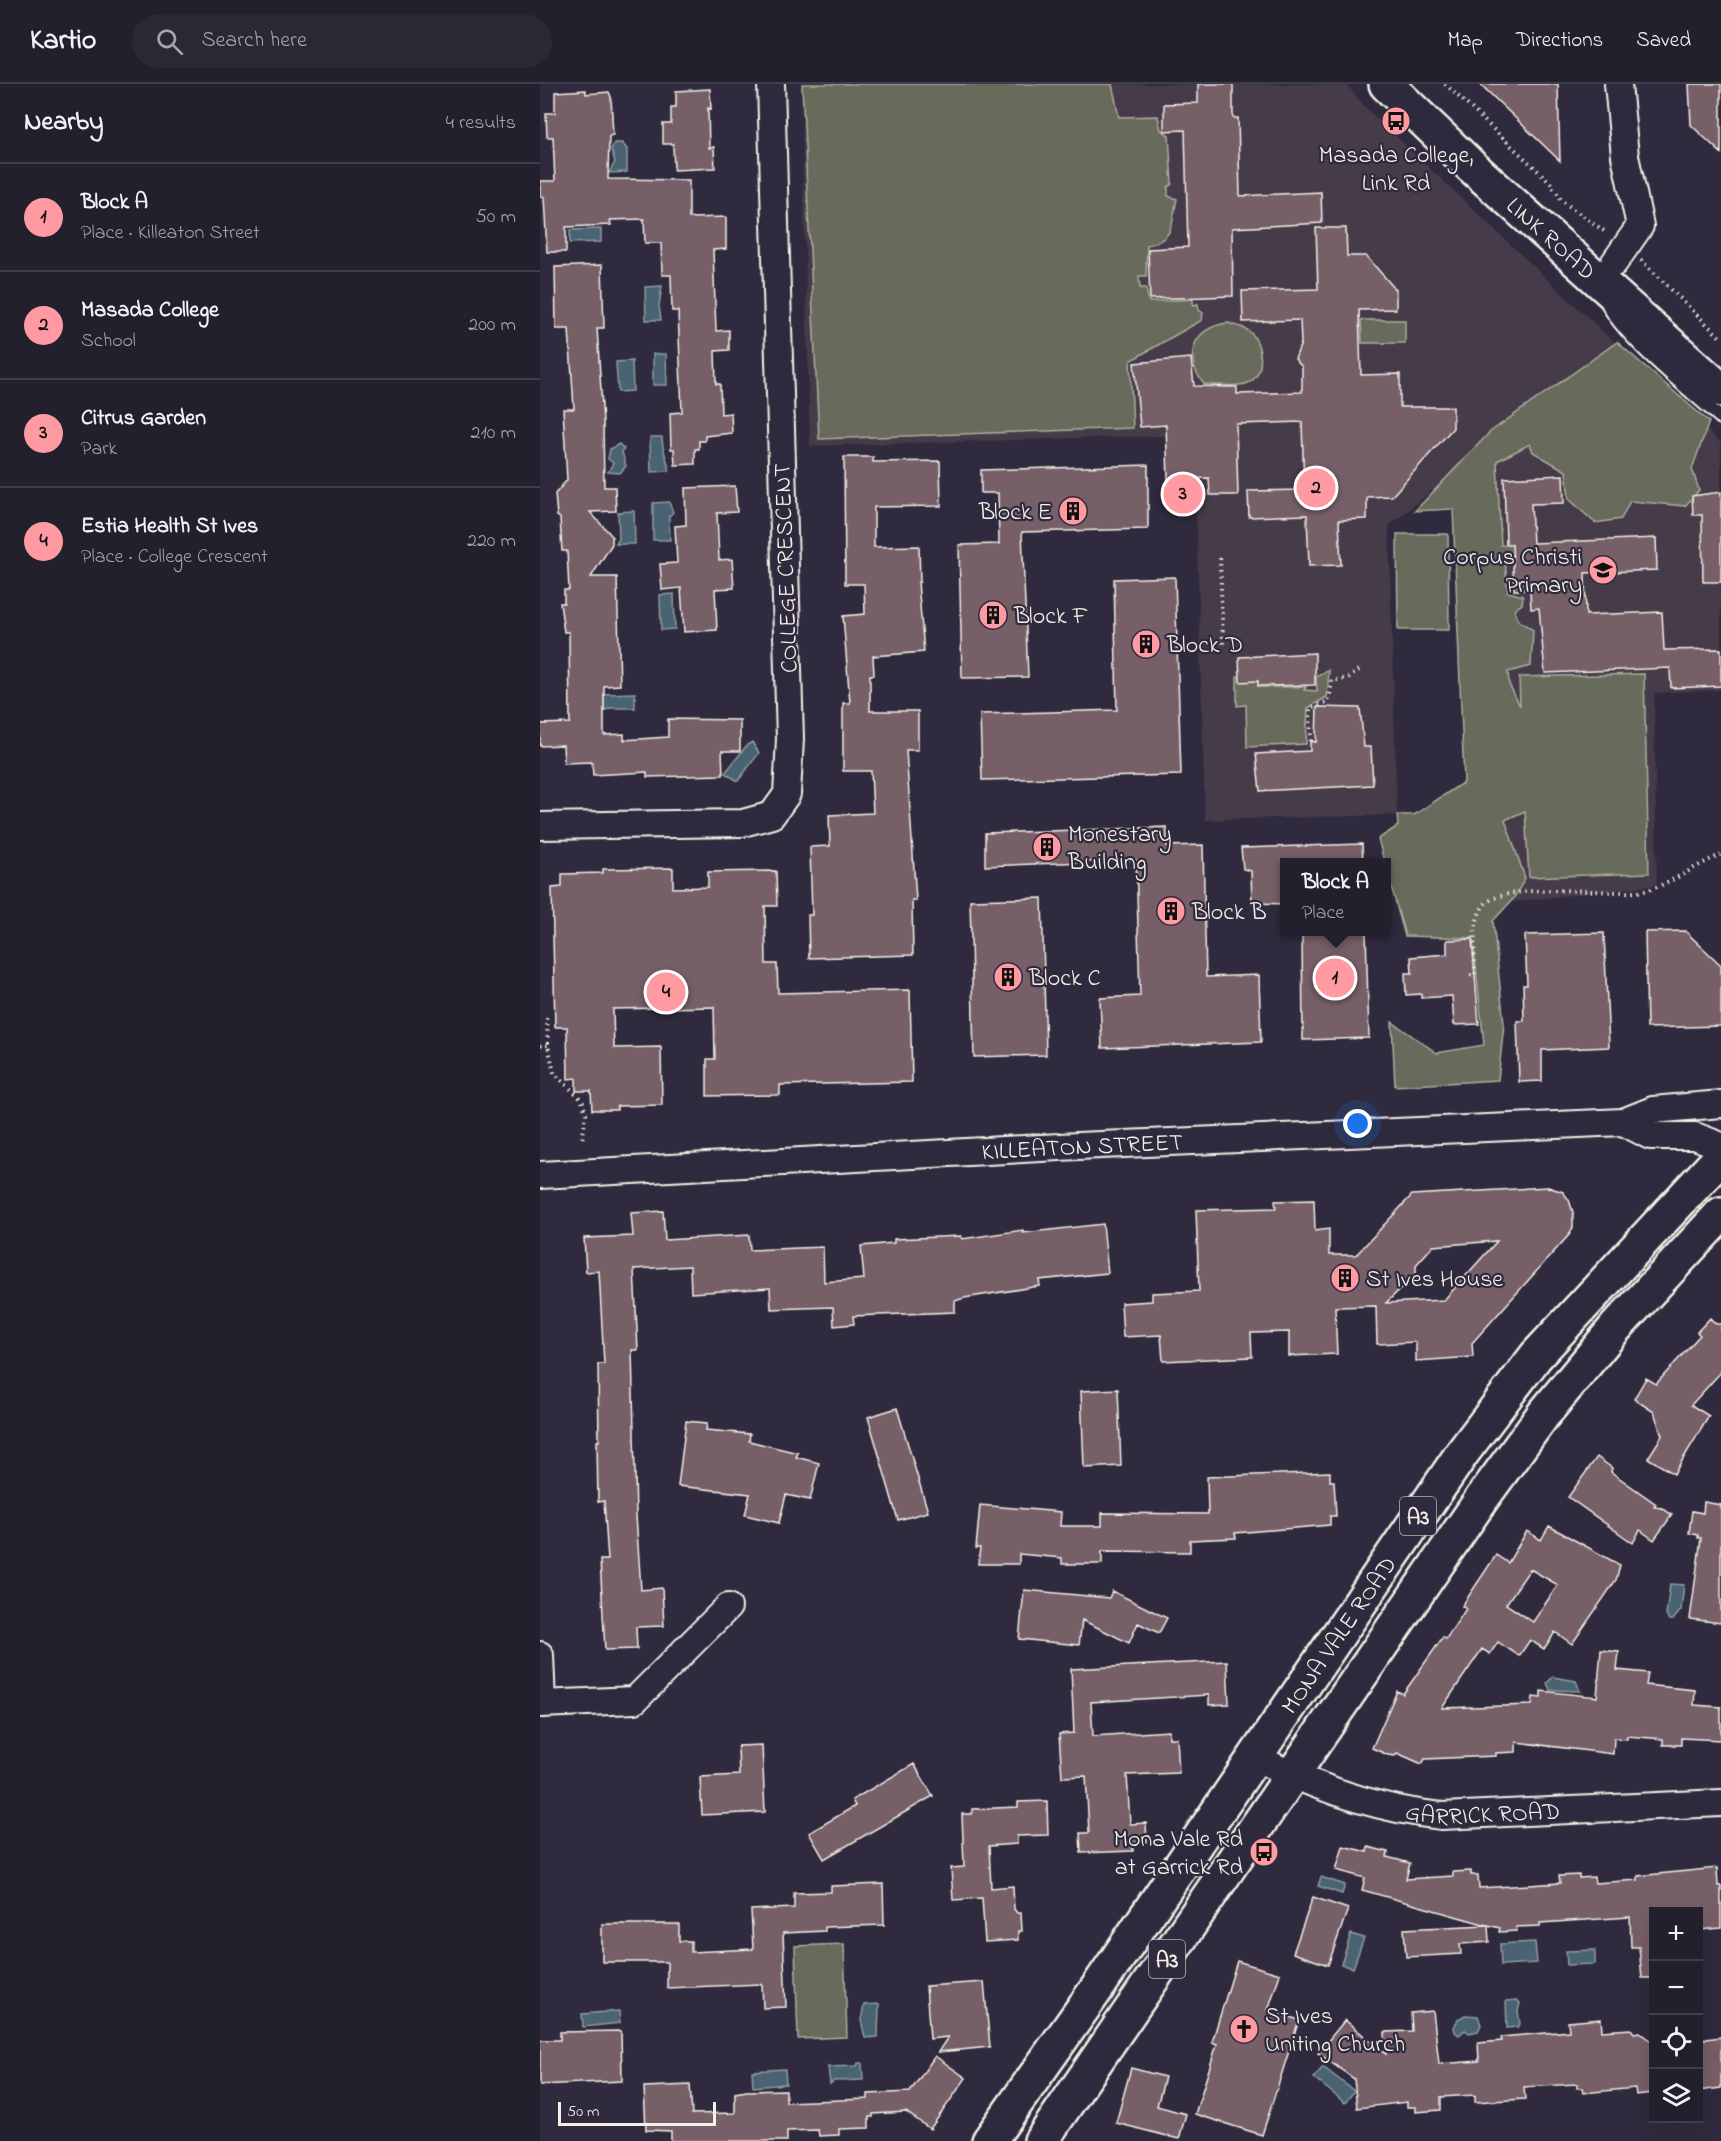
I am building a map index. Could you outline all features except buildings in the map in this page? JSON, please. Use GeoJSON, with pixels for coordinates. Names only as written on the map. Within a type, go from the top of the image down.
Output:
{"type":"FeatureCollection","features":[{"type":"Feature","properties":{"kind":"main road","name":"LINK ROAD"},"geometry":{"type":"LineString","coordinates":[[1386,84],[1470,165],[1616,260],[1721,390]]}},
{"type":"Feature","properties":{"kind":"main road","name":"LINK ROAD"},"geometry":{"type":"LineString","coordinates":[[1416,84],[1616,260],[1721,361]]}},
{"type":"Feature","properties":{"kind":"main road","name":"MONA VALE ROAD"},"geometry":{"type":"LineString","coordinates":[[989,2141],[1463,1452],[1536,1356],[1721,1157]]}},
{"type":"Feature","properties":{"kind":"main road","name":"MONA VALE ROAD"},"geometry":{"type":"LineString","coordinates":[[1041,2141],[1483,1497],[1543,1415],[1616,1327],[1721,1214]]}},
{"type":"Feature","properties":{"kind":"street","name":"COLLEGE CRESCENT"},"geometry":{"type":"LineString","coordinates":[[540,826],[743,823],[772,815],[787,794],[790,739],[771,84]]}},
{"type":"Feature","properties":{"kind":"street"},"geometry":{"type":"LineString","coordinates":[[1616,260],[1640,226],[1625,156],[1618,84]]}},
{"type":"Feature","properties":{"kind":"street","name":"KILLEATON STREET"},"geometry":{"type":"LineString","coordinates":[[540,1175],[1126,1144],[1623,1122],[1653,1110],[1721,1104]]}},
{"type":"Feature","properties":{"kind":"street","name":"KILLEATON STREET"},"geometry":{"type":"LineString","coordinates":[[1623,1122],[1650,1136],[1695,1136],[1721,1146]]}},
{"type":"Feature","properties":{"kind":"street"},"geometry":{"type":"LineString","coordinates":[[540,1655],[541,1704],[635,1700],[728,1607]]}},
{"type":"Feature","properties":{"kind":"street","name":"GARRICK ROAD"},"geometry":{"type":"LineString","coordinates":[[1255,1757],[1293,1776],[1362,1802],[1402,1812],[1442,1816],[1721,1803]]}},
{"type":"Feature","properties":{"kind":"lane"},"geometry":{"type":"LineString","coordinates":[[1616,260],[1612,314],[1721,418]]}},
{"type":"Feature","properties":{"kind":"path"},"geometry":{"type":"LineString","coordinates":[[1445,84],[1550,182],[1562,201],[1616,260],[1721,338]]}},
{"type":"Feature","properties":{"kind":"path"},"geometry":{"type":"LineString","coordinates":[[1220,558],[1223,644]]}},
{"type":"Feature","properties":{"kind":"path"},"geometry":{"type":"LineString","coordinates":[[1311,741],[1310,708],[1329,701],[1332,681],[1349,678],[1360,669]]}},
{"type":"Feature","properties":{"kind":"path"},"geometry":{"type":"LineString","coordinates":[[1470,975],[1474,975],[1475,932],[1482,908],[1488,900],[1522,892],[1647,890],[1656,888],[1699,863],[1721,855]]}},
{"type":"Feature","properties":{"kind":"path"},"geometry":{"type":"LineString","coordinates":[[547,1018],[548,1045],[554,1073],[582,1100],[586,1114],[582,1141]]}},
{"type":"Feature","properties":{"kind":"path"},"geometry":{"type":"LineString","coordinates":[[540,1046],[548,1045]]}},
{"type":"Feature","properties":{"kind":"shaded area"},"geometry":{"type":"Polygon","coordinates":[[[801,84],[1346,84],[1367,109],[1721,443],[1721,690],[1654,693],[1657,885],[1495,904],[1482,450],[1389,526],[1397,815],[1205,820],[1194,435],[810,446],[801,84]]]}},
{"type":"Feature","properties":{"kind":"green space"},"geometry":{"type":"Polygon","coordinates":[[[802,84],[1112,84],[1119,117],[1158,116],[1161,130],[1169,135],[1172,184],[1168,187],[1168,196],[1177,199],[1173,222],[1168,234],[1156,243],[1147,245],[1146,276],[1139,276],[1140,288],[1146,288],[1149,302],[1193,299],[1193,305],[1198,304],[1199,310],[1203,313],[1202,320],[1130,361],[1133,428],[819,439],[802,84]]]}},
{"type":"Feature","properties":{"kind":"green space"},"geometry":{"type":"Polygon","coordinates":[[[1361,320],[1405,320],[1405,343],[1362,343],[1361,320]]]}},
{"type":"Feature","properties":{"kind":"green space"},"geometry":{"type":"Polygon","coordinates":[[[1228,323],[1245,329],[1254,337],[1261,359],[1258,373],[1254,379],[1244,384],[1204,384],[1194,364],[1195,345],[1206,330],[1228,323]]]}},
{"type":"Feature","properties":{"kind":"green space"},"geometry":{"type":"Polygon","coordinates":[[[1617,342],[1709,422],[1692,469],[1699,490],[1685,506],[1630,501],[1621,519],[1595,523],[1569,499],[1566,471],[1533,452],[1530,444],[1497,461],[1501,545],[1519,546],[1519,562],[1505,561],[1508,592],[1523,596],[1522,604],[1514,610],[1518,620],[1533,630],[1531,666],[1508,672],[1509,684],[1520,706],[1519,677],[1644,674],[1649,873],[1529,877],[1525,811],[1505,820],[1525,878],[1514,898],[1493,921],[1504,1024],[1498,1080],[1395,1086],[1392,1022],[1437,1053],[1484,1045],[1473,938],[1405,936],[1391,886],[1391,858],[1383,858],[1378,839],[1398,826],[1397,815],[1414,815],[1464,782],[1453,509],[1415,511],[1490,432],[1617,342]]]}},
{"type":"Feature","properties":{"kind":"green space"},"geometry":{"type":"Polygon","coordinates":[[[1173,483],[1192,483],[1193,504],[1174,505],[1173,483]]]}},
{"type":"Feature","properties":{"kind":"green space"},"geometry":{"type":"Polygon","coordinates":[[[1397,534],[1448,534],[1449,630],[1398,630],[1397,534]]]}},
{"type":"Feature","properties":{"kind":"green space"},"geometry":{"type":"Polygon","coordinates":[[[1329,670],[1327,697],[1308,708],[1306,744],[1247,747],[1246,705],[1237,706],[1237,676],[1257,679],[1260,687],[1306,687],[1304,690],[1317,691],[1316,677],[1329,670]]]}},
{"type":"Feature","properties":{"kind":"green space"},"geometry":{"type":"Polygon","coordinates":[[[844,1944],[847,2037],[798,2039],[795,1946],[844,1944]]]}},
{"type":"Feature","properties":{"kind":"water"},"geometry":{"type":"Polygon","coordinates":[[[614,143],[622,143],[627,149],[627,172],[609,173],[615,162],[611,149],[614,143]]]}},
{"type":"Feature","properties":{"kind":"water"},"geometry":{"type":"Polygon","coordinates":[[[601,229],[601,242],[570,243],[570,230],[601,229]]]}},
{"type":"Feature","properties":{"kind":"water"},"geometry":{"type":"Polygon","coordinates":[[[662,286],[659,306],[661,320],[646,320],[645,287],[662,286]]]}},
{"type":"Feature","properties":{"kind":"water"},"geometry":{"type":"Polygon","coordinates":[[[653,354],[666,354],[667,385],[653,385],[653,354]]]}},
{"type":"Feature","properties":{"kind":"water"},"geometry":{"type":"Polygon","coordinates":[[[632,361],[633,391],[618,392],[616,362],[632,361]]]}},
{"type":"Feature","properties":{"kind":"water"},"geometry":{"type":"Polygon","coordinates":[[[650,437],[662,437],[669,471],[651,472],[650,437]]]}},
{"type":"Feature","properties":{"kind":"water"},"geometry":{"type":"Polygon","coordinates":[[[619,444],[624,449],[622,452],[626,466],[620,473],[608,472],[613,463],[608,459],[610,449],[619,444]]]}},
{"type":"Feature","properties":{"kind":"water"},"geometry":{"type":"Polygon","coordinates":[[[669,502],[673,512],[669,516],[670,540],[653,540],[653,503],[669,502]]]}},
{"type":"Feature","properties":{"kind":"water"},"geometry":{"type":"Polygon","coordinates":[[[634,511],[635,544],[616,544],[619,539],[618,512],[634,511]]]}},
{"type":"Feature","properties":{"kind":"water"},"geometry":{"type":"Polygon","coordinates":[[[674,594],[675,629],[661,630],[660,595],[674,594]]]}},
{"type":"Feature","properties":{"kind":"water"},"geometry":{"type":"Polygon","coordinates":[[[635,693],[635,708],[610,708],[604,711],[604,694],[635,693]]]}},
{"type":"Feature","properties":{"kind":"water"},"geometry":{"type":"Polygon","coordinates":[[[752,742],[759,753],[738,781],[725,773],[747,745],[752,742]]]}},
{"type":"Feature","properties":{"kind":"water"},"geometry":{"type":"Polygon","coordinates":[[[1670,1584],[1684,1585],[1681,1610],[1673,1620],[1669,1620],[1666,1615],[1670,1584]]]}},
{"type":"Feature","properties":{"kind":"water"},"geometry":{"type":"Polygon","coordinates":[[[1553,1677],[1576,1681],[1580,1691],[1550,1690],[1547,1683],[1553,1677]]]}},
{"type":"Feature","properties":{"kind":"water"},"geometry":{"type":"Polygon","coordinates":[[[1321,1877],[1345,1885],[1342,1894],[1318,1886],[1321,1877]]]}},
{"type":"Feature","properties":{"kind":"water"},"geometry":{"type":"Polygon","coordinates":[[[1351,1934],[1364,1938],[1353,1968],[1341,1964],[1351,1934]]]}},
{"type":"Feature","properties":{"kind":"water"},"geometry":{"type":"Polygon","coordinates":[[[1535,1942],[1537,1963],[1501,1965],[1500,1944],[1535,1942]]]}},
{"type":"Feature","properties":{"kind":"water"},"geometry":{"type":"Polygon","coordinates":[[[1595,1950],[1595,1964],[1567,1965],[1566,1951],[1595,1950]]]}},
{"type":"Feature","properties":{"kind":"water"},"geometry":{"type":"Polygon","coordinates":[[[1517,2000],[1520,2003],[1518,2011],[1520,2024],[1518,2027],[1507,2028],[1506,2001],[1517,2000]]]}},
{"type":"Feature","properties":{"kind":"water"},"geometry":{"type":"Polygon","coordinates":[[[879,2004],[878,2037],[865,2038],[861,2020],[864,2005],[879,2004]]]}},
{"type":"Feature","properties":{"kind":"water"},"geometry":{"type":"Polygon","coordinates":[[[619,2011],[620,2023],[583,2027],[582,2014],[619,2011]]]}},
{"type":"Feature","properties":{"kind":"water"},"geometry":{"type":"Polygon","coordinates":[[[1465,2015],[1478,2016],[1481,2025],[1478,2031],[1469,2033],[1465,2030],[1459,2035],[1455,2032],[1454,2027],[1458,2019],[1465,2015]]]}},
{"type":"Feature","properties":{"kind":"water"},"geometry":{"type":"Polygon","coordinates":[[[858,2063],[862,2063],[863,2080],[834,2081],[830,2084],[828,2067],[857,2066],[858,2063]]]}},
{"type":"Feature","properties":{"kind":"water"},"geometry":{"type":"Polygon","coordinates":[[[1323,2067],[1354,2091],[1345,2103],[1314,2078],[1323,2067]]]}},
{"type":"Feature","properties":{"kind":"water"},"geometry":{"type":"Polygon","coordinates":[[[785,2069],[786,2084],[753,2087],[752,2071],[785,2069]]]}},
{"type":"Feature","properties":{"kind":"place","name":"Masada College, Link Rd"},"geometry":{"type":"Point","coordinates":[1396,121]}},
{"type":"Feature","properties":{"kind":"place","name":"Masada College"},"geometry":{"type":"Point","coordinates":[1316,488]}},
{"type":"Feature","properties":{"kind":"place","name":"Citrus Garden"},"geometry":{"type":"Point","coordinates":[1183,494]}},
{"type":"Feature","properties":{"kind":"place","name":"Block E"},"geometry":{"type":"Point","coordinates":[1073,511]}},
{"type":"Feature","properties":{"kind":"place","name":"Corpus Christi Primary"},"geometry":{"type":"Point","coordinates":[1603,570]}},
{"type":"Feature","properties":{"kind":"place","name":"Block F"},"geometry":{"type":"Point","coordinates":[993,615]}},
{"type":"Feature","properties":{"kind":"place","name":"Block D"},"geometry":{"type":"Point","coordinates":[1146,644]}},
{"type":"Feature","properties":{"kind":"place","name":"Monestary Building"},"geometry":{"type":"Point","coordinates":[1047,847]}},
{"type":"Feature","properties":{"kind":"place","name":"Block B"},"geometry":{"type":"Point","coordinates":[1171,911]}},
{"type":"Feature","properties":{"kind":"place","name":"Block C"},"geometry":{"type":"Point","coordinates":[1008,977]}},
{"type":"Feature","properties":{"kind":"place","name":"Block A"},"geometry":{"type":"Point","coordinates":[1335,978]}},
{"type":"Feature","properties":{"kind":"place","name":"Estia Health St Ives"},"geometry":{"type":"Point","coordinates":[666,992]}},
{"type":"Feature","properties":{"kind":"place","name":"St Ives House"},"geometry":{"type":"Point","coordinates":[1345,1278]}},
{"type":"Feature","properties":{"kind":"place","name":"Mona Vale Rd at Garrick Rd"},"geometry":{"type":"Point","coordinates":[1264,1852]}},
{"type":"Feature","properties":{"kind":"place","name":"St Ives Uniting Church"},"geometry":{"type":"Point","coordinates":[1244,2029]}}]}
